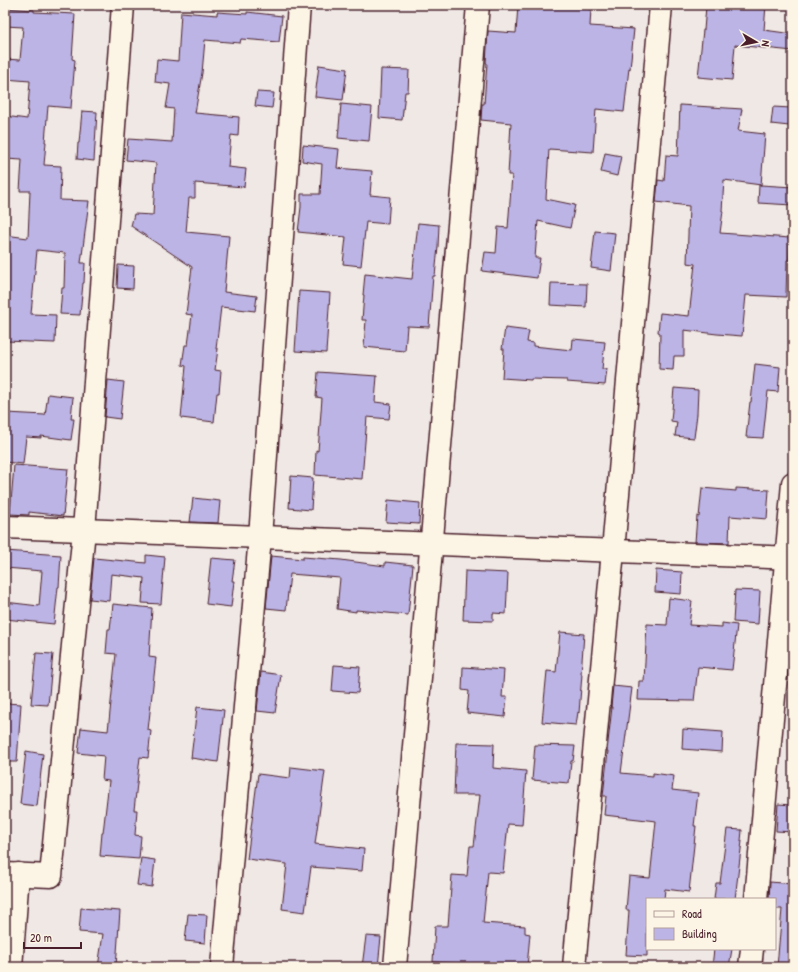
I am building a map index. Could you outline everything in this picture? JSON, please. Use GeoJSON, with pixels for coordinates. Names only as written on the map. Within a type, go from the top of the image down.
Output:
{"type":"FeatureCollection","features":[{"type":"Feature","properties":{"kind":"street"},"geometry":{"type":"LineString","coordinates":[[11,967],[11,874],[51,876],[84,530],[123,5]]}},
{"type":"Feature","properties":{"kind":"street"},"geometry":{"type":"LineString","coordinates":[[222,967],[260,537],[299,5]]}},
{"type":"Feature","properties":{"kind":"street"},"geometry":{"type":"LineString","coordinates":[[395,967],[478,5]]}},
{"type":"Feature","properties":{"kind":"street"},"geometry":{"type":"LineString","coordinates":[[574,967],[613,550],[661,5]]}},
{"type":"Feature","properties":{"kind":"street"},"geometry":{"type":"LineString","coordinates":[[756,898],[790,557],[793,483]]}},
{"type":"Feature","properties":{"kind":"street"},"geometry":{"type":"LineString","coordinates":[[5,527],[790,557]]}},
{"type":"Feature","properties":{"kind":"street"},"geometry":{"type":"LineString","coordinates":[[750,967],[752,950]]}},
{"type":"Feature","properties":{"kind":"building"},"geometry":{"type":"Polygon","coordinates":[[[518,5],[589,5],[588,9],[591,9],[590,26],[634,29],[624,112],[596,109],[593,152],[549,149],[546,199],[575,205],[570,228],[538,221],[535,258],[540,258],[537,278],[482,271],[485,252],[496,253],[498,227],[508,228],[512,175],[508,175],[511,123],[481,120],[482,104],[484,104],[488,31],[516,33],[518,5]]]}},
{"type":"Feature","properties":{"kind":"building"},"geometry":{"type":"Polygon","coordinates":[[[742,5],[766,5],[764,30],[793,34],[793,51],[735,45],[732,80],[698,77],[706,6],[742,9],[742,5]]]}},
{"type":"Feature","properties":{"kind":"building"},"geometry":{"type":"Polygon","coordinates":[[[5,8],[34,10],[34,12],[75,14],[72,59],[75,60],[71,108],[48,106],[44,165],[61,166],[60,200],[89,201],[81,263],[85,263],[80,315],[60,314],[62,288],[64,288],[65,253],[37,250],[31,314],[56,315],[55,343],[5,341],[5,235],[28,238],[30,191],[20,191],[22,160],[5,159],[5,116],[27,119],[30,81],[5,79],[5,59],[20,60],[23,27],[5,26],[5,8]]]}},
{"type":"Feature","properties":{"kind":"building"},"geometry":{"type":"Polygon","coordinates":[[[181,12],[217,15],[217,12],[247,14],[247,12],[282,16],[279,42],[241,39],[240,43],[205,40],[202,73],[195,113],[239,117],[238,136],[231,135],[228,167],[246,169],[244,187],[195,183],[195,198],[189,198],[186,232],[229,236],[224,292],[257,296],[255,311],[221,307],[215,370],[221,371],[214,422],[181,418],[186,366],[182,365],[185,345],[188,345],[192,315],[186,314],[192,267],[131,226],[134,214],[153,215],[156,163],[126,160],[128,139],[172,142],[174,109],[166,108],[170,84],[155,82],[157,59],[178,61],[181,12]]]}},
{"type":"Feature","properties":{"kind":"building"},"geometry":{"type":"Polygon","coordinates":[[[319,65],[347,69],[343,100],[315,97],[319,65]]]}},
{"type":"Feature","properties":{"kind":"building"},"geometry":{"type":"Polygon","coordinates":[[[381,69],[409,70],[408,92],[405,92],[402,120],[379,118],[381,69]]]}},
{"type":"Feature","properties":{"kind":"building"},"geometry":{"type":"Polygon","coordinates":[[[257,92],[274,93],[272,108],[255,106],[257,92]]]}},
{"type":"Feature","properties":{"kind":"building"},"geometry":{"type":"Polygon","coordinates":[[[341,104],[372,107],[369,141],[338,138],[341,104]]]}},
{"type":"Feature","properties":{"kind":"building"},"geometry":{"type":"Polygon","coordinates":[[[680,105],[742,109],[738,131],[765,134],[761,185],[724,180],[723,211],[720,233],[790,238],[789,260],[787,260],[786,297],[746,295],[742,336],[684,330],[684,356],[674,356],[673,370],[659,369],[660,333],[658,332],[660,313],[689,316],[695,264],[687,263],[689,206],[656,202],[658,180],[664,181],[666,155],[678,156],[680,105]]]}},
{"type":"Feature","properties":{"kind":"building"},"geometry":{"type":"Polygon","coordinates":[[[773,107],[791,108],[789,126],[771,124],[773,107]]]}},
{"type":"Feature","properties":{"kind":"building"},"geometry":{"type":"Polygon","coordinates":[[[82,111],[97,112],[94,161],[77,159],[82,111]]]}},
{"type":"Feature","properties":{"kind":"building"},"geometry":{"type":"Polygon","coordinates":[[[303,145],[339,149],[337,168],[372,171],[370,195],[390,197],[388,224],[366,222],[361,266],[343,264],[346,237],[298,232],[301,194],[320,194],[322,164],[302,161],[303,145]]]}},
{"type":"Feature","properties":{"kind":"building"},"geometry":{"type":"Polygon","coordinates":[[[605,153],[621,156],[617,176],[601,172],[605,153]]]}},
{"type":"Feature","properties":{"kind":"building"},"geometry":{"type":"Polygon","coordinates":[[[759,185],[793,187],[792,205],[758,203],[759,185]]]}},
{"type":"Feature","properties":{"kind":"building"},"geometry":{"type":"Polygon","coordinates":[[[418,223],[439,225],[429,327],[407,326],[405,351],[364,347],[366,320],[362,320],[365,274],[412,279],[418,223]]]}},
{"type":"Feature","properties":{"kind":"building"},"geometry":{"type":"Polygon","coordinates":[[[595,231],[615,233],[611,271],[591,268],[595,231]]]}},
{"type":"Feature","properties":{"kind":"building"},"geometry":{"type":"Polygon","coordinates":[[[118,265],[134,266],[133,289],[117,288],[118,265]]]}},
{"type":"Feature","properties":{"kind":"building"},"geometry":{"type":"Polygon","coordinates":[[[551,283],[587,284],[586,307],[550,305],[551,283]]]}},
{"type":"Feature","properties":{"kind":"building"},"geometry":{"type":"Polygon","coordinates":[[[299,291],[330,293],[326,353],[295,351],[299,291]]]}},
{"type":"Feature","properties":{"kind":"building"},"geometry":{"type":"Polygon","coordinates":[[[505,328],[529,331],[527,342],[533,343],[533,346],[572,350],[573,339],[605,342],[602,369],[607,369],[605,385],[567,382],[567,380],[502,378],[504,349],[502,349],[505,328]]]}},
{"type":"Feature","properties":{"kind":"building"},"geometry":{"type":"Polygon","coordinates":[[[755,364],[780,367],[778,392],[768,391],[763,438],[746,437],[755,364]]]}},
{"type":"Feature","properties":{"kind":"building"},"geometry":{"type":"Polygon","coordinates":[[[318,372],[377,376],[375,402],[391,404],[389,419],[367,417],[362,479],[315,475],[316,450],[318,451],[322,398],[316,397],[318,372]]]}},
{"type":"Feature","properties":{"kind":"building"},"geometry":{"type":"Polygon","coordinates":[[[108,380],[124,382],[120,419],[105,417],[108,380]]]}},
{"type":"Feature","properties":{"kind":"building"},"geometry":{"type":"Polygon","coordinates":[[[674,388],[698,390],[694,438],[675,436],[677,422],[671,421],[674,388]]]}},
{"type":"Feature","properties":{"kind":"building"},"geometry":{"type":"Polygon","coordinates":[[[48,394],[73,397],[71,419],[74,419],[71,440],[41,436],[41,438],[26,437],[23,464],[5,462],[7,413],[45,415],[48,394]]]}},
{"type":"Feature","properties":{"kind":"building"},"geometry":{"type":"Polygon","coordinates":[[[14,465],[68,469],[63,516],[29,512],[29,515],[10,514],[14,465]]]}},
{"type":"Feature","properties":{"kind":"building"},"geometry":{"type":"Polygon","coordinates":[[[291,476],[313,478],[311,510],[289,508],[291,476]]]}},
{"type":"Feature","properties":{"kind":"building"},"geometry":{"type":"Polygon","coordinates":[[[702,488],[736,491],[736,488],[769,490],[767,519],[730,516],[729,543],[695,542],[697,516],[699,517],[702,488]]]}},
{"type":"Feature","properties":{"kind":"building"},"geometry":{"type":"Polygon","coordinates":[[[193,498],[220,501],[218,523],[190,522],[193,498]]]}},
{"type":"Feature","properties":{"kind":"building"},"geometry":{"type":"Polygon","coordinates":[[[388,500],[420,503],[419,524],[386,522],[388,500]]]}},
{"type":"Feature","properties":{"kind":"building"},"geometry":{"type":"Polygon","coordinates":[[[5,551],[61,555],[59,587],[54,624],[5,619],[5,602],[39,606],[42,571],[5,568],[5,551]]]}},
{"type":"Feature","properties":{"kind":"building"},"geometry":{"type":"Polygon","coordinates":[[[146,555],[165,557],[161,604],[142,603],[144,578],[111,574],[109,601],[90,599],[94,558],[146,563],[146,555]]]}},
{"type":"Feature","properties":{"kind":"building"},"geometry":{"type":"Polygon","coordinates":[[[271,556],[341,560],[385,566],[385,562],[413,565],[408,615],[356,610],[356,612],[337,609],[340,578],[290,574],[286,610],[266,608],[271,556]]]}},
{"type":"Feature","properties":{"kind":"building"},"geometry":{"type":"Polygon","coordinates":[[[211,558],[235,560],[232,581],[234,581],[231,607],[206,604],[211,558]]]}},
{"type":"Feature","properties":{"kind":"building"},"geometry":{"type":"Polygon","coordinates":[[[656,570],[682,572],[681,594],[655,592],[656,570]]]}},
{"type":"Feature","properties":{"kind":"building"},"geometry":{"type":"Polygon","coordinates":[[[465,571],[508,573],[506,614],[493,613],[493,621],[463,620],[465,571]]]}},
{"type":"Feature","properties":{"kind":"building"},"geometry":{"type":"Polygon","coordinates":[[[735,590],[760,591],[758,624],[733,622],[735,590]]]}},
{"type":"Feature","properties":{"kind":"building"},"geometry":{"type":"Polygon","coordinates":[[[669,598],[692,601],[689,625],[722,627],[722,623],[737,625],[732,670],[698,667],[694,701],[638,700],[639,681],[644,681],[647,624],[667,625],[669,598]]]}},
{"type":"Feature","properties":{"kind":"building"},"geometry":{"type":"Polygon","coordinates":[[[113,604],[152,608],[149,657],[156,658],[148,730],[151,731],[148,758],[140,757],[134,810],[137,810],[135,835],[141,836],[139,859],[100,856],[109,781],[102,780],[104,756],[78,753],[81,728],[108,731],[116,654],[106,653],[108,629],[110,629],[113,604]]]}},
{"type":"Feature","properties":{"kind":"building"},"geometry":{"type":"Polygon","coordinates":[[[560,632],[584,634],[579,713],[578,712],[576,725],[542,722],[547,671],[556,672],[560,632]]]}},
{"type":"Feature","properties":{"kind":"building"},"geometry":{"type":"Polygon","coordinates":[[[36,653],[53,654],[48,705],[31,704],[36,653]]]}},
{"type":"Feature","properties":{"kind":"building"},"geometry":{"type":"Polygon","coordinates":[[[334,665],[360,667],[358,693],[332,691],[334,665]]]}},
{"type":"Feature","properties":{"kind":"building"},"geometry":{"type":"Polygon","coordinates":[[[463,667],[504,670],[502,697],[507,697],[505,717],[467,713],[469,691],[462,690],[463,667]]]}},
{"type":"Feature","properties":{"kind":"building"},"geometry":{"type":"Polygon","coordinates":[[[261,672],[281,675],[275,713],[257,711],[261,672]]]}},
{"type":"Feature","properties":{"kind":"building"},"geometry":{"type":"Polygon","coordinates":[[[613,686],[632,688],[621,773],[653,776],[653,773],[674,776],[672,790],[698,793],[689,892],[665,889],[664,898],[646,898],[647,956],[626,955],[629,910],[626,910],[629,876],[650,878],[656,821],[604,815],[606,796],[603,796],[613,686]]]}},
{"type":"Feature","properties":{"kind":"building"},"geometry":{"type":"Polygon","coordinates":[[[5,703],[21,704],[17,762],[5,762],[5,703]]]}},
{"type":"Feature","properties":{"kind":"building"},"geometry":{"type":"Polygon","coordinates":[[[197,707],[224,710],[218,762],[191,758],[197,707]]]}},
{"type":"Feature","properties":{"kind":"building"},"geometry":{"type":"Polygon","coordinates":[[[683,729],[723,732],[722,752],[682,749],[683,729]]]}},
{"type":"Feature","properties":{"kind":"building"},"geometry":{"type":"Polygon","coordinates":[[[456,743],[494,744],[493,768],[526,771],[522,825],[508,824],[503,873],[488,872],[483,923],[525,926],[525,933],[530,934],[527,967],[463,967],[463,964],[433,962],[435,926],[448,926],[452,875],[467,876],[470,846],[474,846],[480,795],[454,795],[456,743]]]}},
{"type":"Feature","properties":{"kind":"building"},"geometry":{"type":"Polygon","coordinates":[[[535,745],[575,746],[573,761],[571,761],[569,783],[532,780],[535,745]]]}},
{"type":"Feature","properties":{"kind":"building"},"geometry":{"type":"Polygon","coordinates":[[[26,751],[43,754],[37,806],[20,804],[26,751]]]}},
{"type":"Feature","properties":{"kind":"building"},"geometry":{"type":"Polygon","coordinates":[[[291,767],[325,771],[315,844],[364,849],[362,871],[311,867],[305,912],[282,909],[287,864],[247,859],[258,774],[290,778],[291,767]]]}},
{"type":"Feature","properties":{"kind":"building"},"geometry":{"type":"Polygon","coordinates":[[[778,804],[793,805],[793,832],[776,831],[778,804]]]}},
{"type":"Feature","properties":{"kind":"building"},"geometry":{"type":"Polygon","coordinates":[[[727,829],[742,830],[735,898],[714,898],[716,883],[720,883],[727,829]]]}},
{"type":"Feature","properties":{"kind":"building"},"geometry":{"type":"Polygon","coordinates":[[[141,858],[155,860],[152,887],[137,885],[141,858]]]}},
{"type":"Feature","properties":{"kind":"building"},"geometry":{"type":"Polygon","coordinates":[[[770,882],[793,884],[793,967],[777,967],[782,909],[776,909],[776,898],[769,898],[770,882]]]}},
{"type":"Feature","properties":{"kind":"building"},"geometry":{"type":"Polygon","coordinates":[[[81,908],[120,911],[116,967],[98,967],[103,934],[79,932],[81,908]]]}},
{"type":"Feature","properties":{"kind":"building"},"geometry":{"type":"Polygon","coordinates":[[[188,914],[207,915],[205,943],[185,941],[188,914]]]}},
{"type":"Feature","properties":{"kind":"building"},"geometry":{"type":"Polygon","coordinates":[[[366,936],[381,937],[378,967],[362,967],[366,936]]]}},
{"type":"Feature","properties":{"kind":"building"},"geometry":{"type":"Polygon","coordinates":[[[714,950],[732,950],[729,967],[712,967],[714,950]]]}}]}
